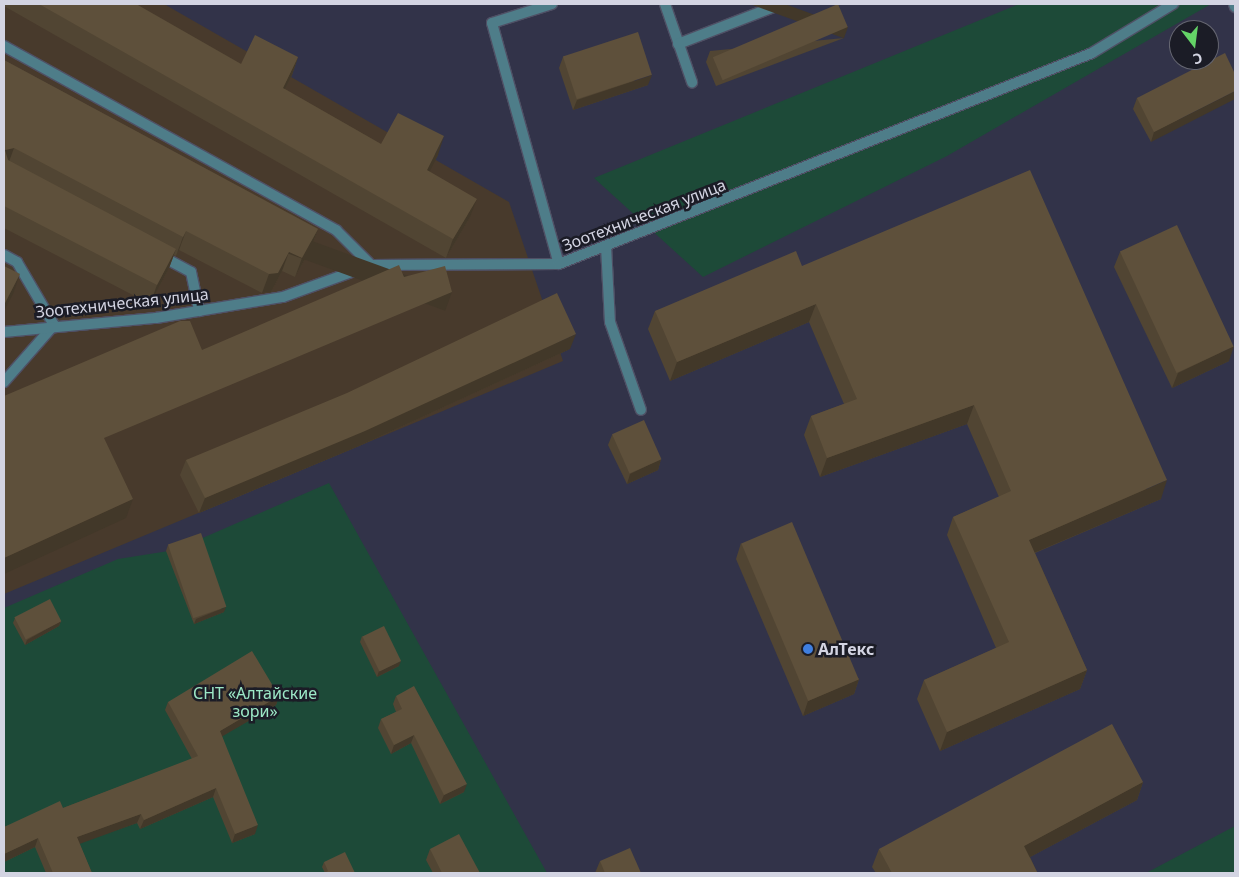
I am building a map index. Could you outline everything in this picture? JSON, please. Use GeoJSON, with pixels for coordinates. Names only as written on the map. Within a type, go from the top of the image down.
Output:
{"type":"FeatureCollection","features":[{"type":"Feature","properties":{"kind":"street"},"geometry":{"type":"LineString","coordinates":[[552,4],[492,23],[559,264]]}},
{"type":"Feature","properties":{"kind":"street"},"geometry":{"type":"LineString","coordinates":[[665,4],[692,82]]}},
{"type":"Feature","properties":{"kind":"street"},"geometry":{"type":"LineString","coordinates":[[678,44],[781,4]]}},
{"type":"Feature","properties":{"kind":"street","name":"Зоотехническая улица"},"geometry":{"type":"LineString","coordinates":[[4,332],[54,325],[199,311],[283,297],[371,265],[559,264],[1092,53],[1173,4]]}},
{"type":"Feature","properties":{"kind":"street"},"geometry":{"type":"LineString","coordinates":[[4,46],[336,230],[371,265]]}},
{"type":"Feature","properties":{"kind":"street"},"geometry":{"type":"LineString","coordinates":[[606,246],[610,322],[641,410]]}},
{"type":"Feature","properties":{"kind":"street"},"geometry":{"type":"LineString","coordinates":[[148,250],[191,272],[199,311]]}},
{"type":"Feature","properties":{"kind":"street"},"geometry":{"type":"LineString","coordinates":[[4,255],[17,262],[54,325],[4,382]]}},
{"type":"Feature","properties":{"kind":"shaded area"},"geometry":{"type":"Polygon","coordinates":[[[4,4],[164,4],[509,202],[563,361],[4,594],[4,4]]]}},
{"type":"Feature","properties":{"kind":"green space"},"geometry":{"type":"Polygon","coordinates":[[[1019,4],[1211,4],[1183,20],[1169,20],[1169,28],[947,156],[703,277],[594,178],[1019,4]]]}},
{"type":"Feature","properties":{"kind":"green space","name":"СНТ «Алтайские зори»"},"geometry":{"type":"Polygon","coordinates":[[[329,483],[547,873],[4,873],[4,608],[118,559],[175,550],[329,483]]]}},
{"type":"Feature","properties":{"kind":"green space"},"geometry":{"type":"Polygon","coordinates":[[[1235,826],[1235,873],[1146,873],[1235,826]]]}},
{"type":"Feature","properties":{"kind":"building"},"geometry":{"type":"Polygon","coordinates":[[[39,4],[136,4],[241,64],[255,35],[298,57],[283,88],[381,144],[398,113],[444,136],[427,170],[477,199],[453,239],[39,4]]]}},
{"type":"Feature","properties":{"kind":"building"},"geometry":{"type":"Polygon","coordinates":[[[838,4],[848,27],[723,80],[713,57],[838,4]]]}},
{"type":"Feature","properties":{"kind":"building"},"geometry":{"type":"Polygon","coordinates":[[[638,32],[652,75],[577,99],[563,56],[638,32]]]}},
{"type":"Feature","properties":{"kind":"building"},"geometry":{"type":"Polygon","coordinates":[[[1225,53],[1235,74],[1235,91],[1154,132],[1137,98],[1192,70],[1219,70],[1219,56],[1225,53]]]}},
{"type":"Feature","properties":{"kind":"building"},"geometry":{"type":"Polygon","coordinates":[[[4,60],[318,229],[302,258],[289,252],[278,273],[269,274],[186,231],[183,237],[14,148],[5,150],[8,160],[176,249],[157,285],[4,206],[4,60]]]}},
{"type":"Feature","properties":{"kind":"building"},"geometry":{"type":"Polygon","coordinates":[[[1030,170],[1167,480],[1029,540],[1087,670],[947,732],[924,680],[1009,642],[953,517],[1011,491],[974,405],[827,458],[811,416],[857,399],[816,304],[677,362],[655,311],[796,251],[802,266],[1030,170]]]}},
{"type":"Feature","properties":{"kind":"building"},"geometry":{"type":"Polygon","coordinates":[[[1177,225],[1234,346],[1177,373],[1120,252],[1177,225]]]}},
{"type":"Feature","properties":{"kind":"building"},"geometry":{"type":"Polygon","coordinates":[[[399,265],[404,277],[445,266],[452,292],[104,438],[133,499],[4,558],[4,396],[180,321],[190,321],[202,350],[399,265]]]}},
{"type":"Feature","properties":{"kind":"building"},"geometry":{"type":"Polygon","coordinates":[[[4,266],[20,274],[4,305],[4,266]]]}},
{"type":"Feature","properties":{"kind":"building"},"geometry":{"type":"Polygon","coordinates":[[[557,293],[576,334],[365,431],[205,498],[186,460],[347,393],[557,293]]]}},
{"type":"Feature","properties":{"kind":"building"},"geometry":{"type":"Polygon","coordinates":[[[644,420],[661,459],[630,474],[612,434],[644,420]]]}},
{"type":"Feature","properties":{"kind":"building"},"geometry":{"type":"Polygon","coordinates":[[[792,522],[859,679],[808,701],[741,543],[792,522]]]}},
{"type":"Feature","properties":{"kind":"building"},"geometry":{"type":"Polygon","coordinates":[[[201,533],[226,607],[193,618],[168,544],[201,533]]]}},
{"type":"Feature","properties":{"kind":"building"},"geometry":{"type":"Polygon","coordinates":[[[50,599],[61,621],[26,639],[14,617],[50,599]]]}},
{"type":"Feature","properties":{"kind":"building"},"geometry":{"type":"Polygon","coordinates":[[[384,626],[401,661],[380,672],[362,637],[384,626]]]}},
{"type":"Feature","properties":{"kind":"building"},"geometry":{"type":"Polygon","coordinates":[[[252,651],[279,696],[220,731],[258,825],[235,834],[216,788],[144,820],[141,814],[77,837],[92,873],[53,873],[38,838],[4,854],[4,827],[60,801],[63,808],[198,756],[168,702],[252,651]]]}},
{"type":"Feature","properties":{"kind":"building"},"geometry":{"type":"Polygon","coordinates":[[[414,686],[467,784],[444,795],[414,735],[394,745],[381,719],[402,709],[396,696],[414,686]]]}},
{"type":"Feature","properties":{"kind":"building"},"geometry":{"type":"Polygon","coordinates":[[[1112,724],[1143,782],[1024,846],[1037,872],[892,873],[879,849],[1112,724]]]}},
{"type":"Feature","properties":{"kind":"building"},"geometry":{"type":"Polygon","coordinates":[[[459,834],[480,873],[442,873],[430,849],[459,834]]]}},
{"type":"Feature","properties":{"kind":"building"},"geometry":{"type":"Polygon","coordinates":[[[630,848],[641,873],[605,873],[600,861],[630,848]]]}},
{"type":"Feature","properties":{"kind":"building"},"geometry":{"type":"Polygon","coordinates":[[[345,852],[355,873],[324,873],[328,871],[324,862],[345,852]]]}},
{"type":"Feature","properties":{"kind":"place","name":"АлТекс"},"geometry":{"type":"Point","coordinates":[808,649]}}]}
